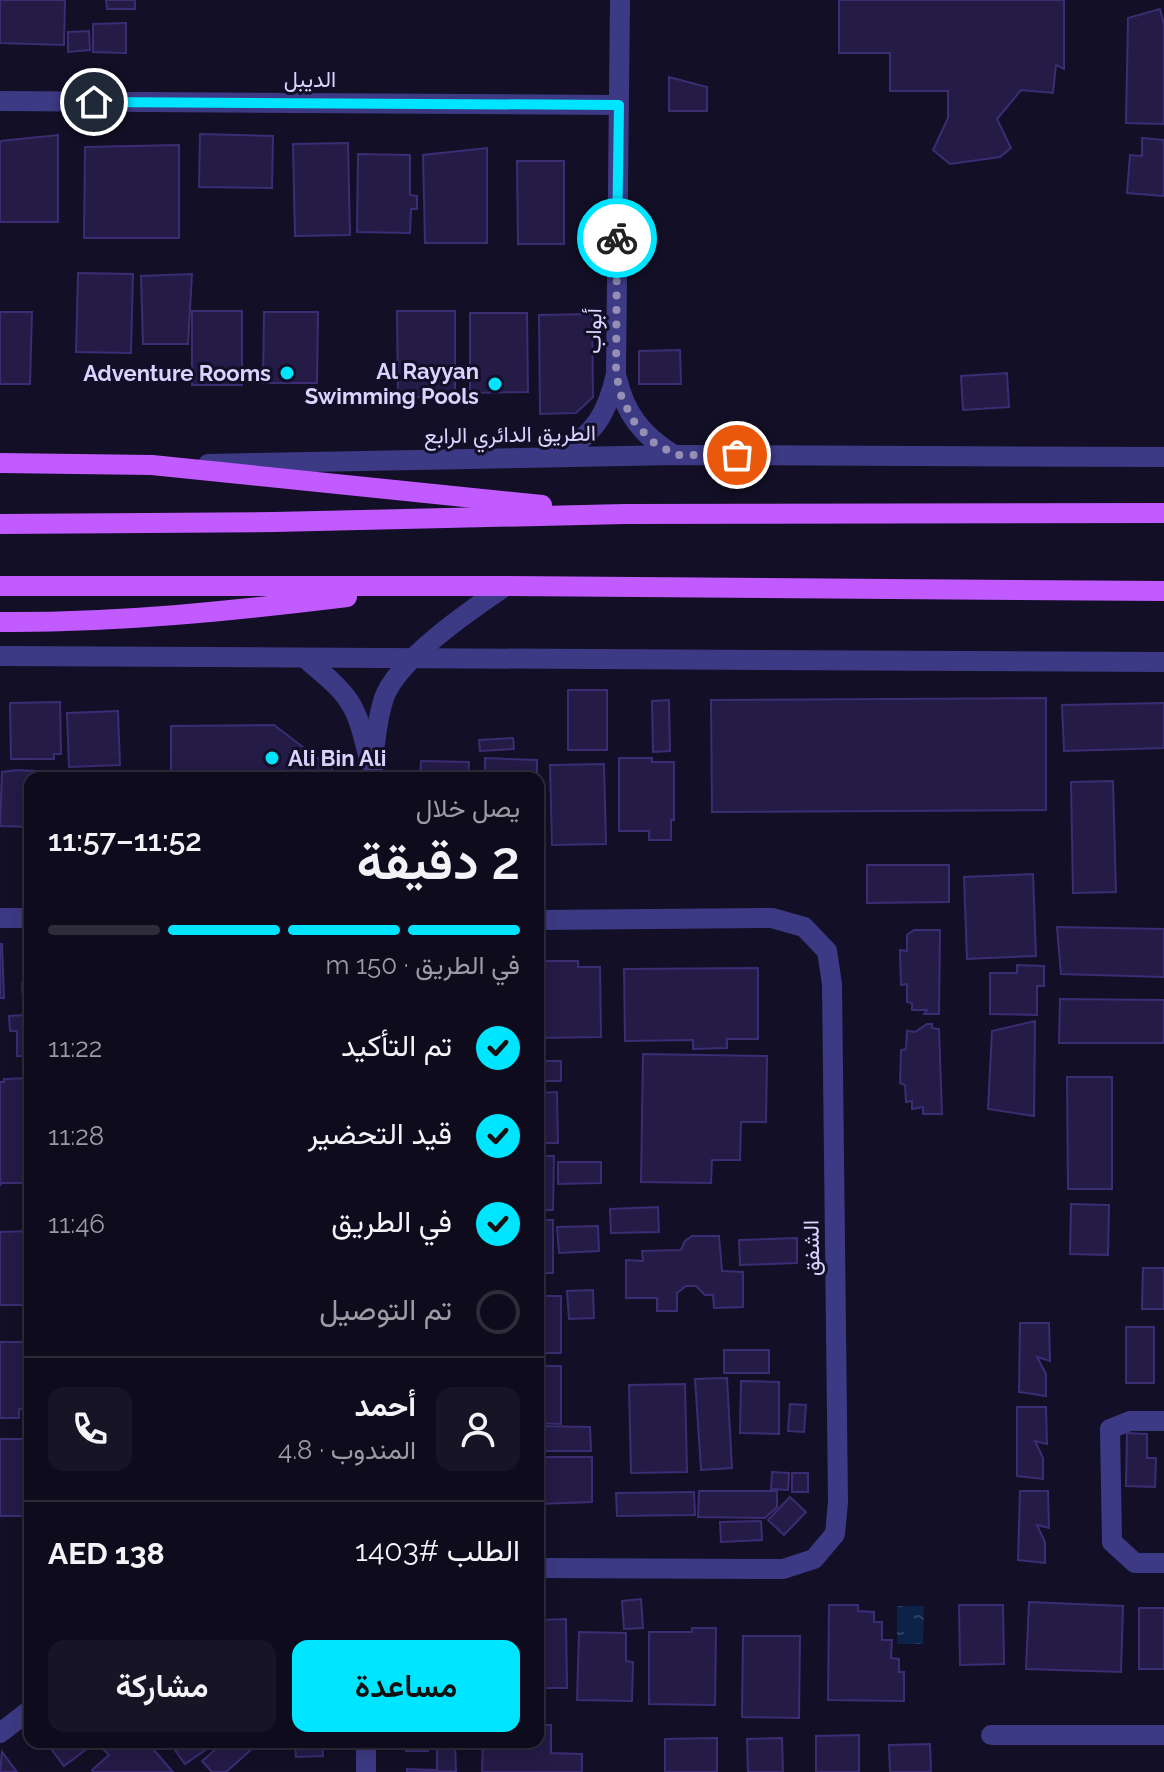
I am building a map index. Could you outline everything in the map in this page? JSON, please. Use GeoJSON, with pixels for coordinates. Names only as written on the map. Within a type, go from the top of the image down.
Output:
{"type":"FeatureCollection","features":[{"type":"Feature","properties":{"kind":"main road","name":"الطريق الدائري الرابع"},"geometry":{"type":"LineString","coordinates":[[0,463],[152,465]]}},
{"type":"Feature","properties":{"kind":"main road"},"geometry":{"type":"LineString","coordinates":[[152,465],[625,514]]}},
{"type":"Feature","properties":{"kind":"main road"},"geometry":{"type":"LineString","coordinates":[[0,524],[625,514],[1164,513]]}},
{"type":"Feature","properties":{"kind":"main road"},"geometry":{"type":"LineString","coordinates":[[0,586],[1164,591]]}},
{"type":"Feature","properties":{"kind":"main road"},"geometry":{"type":"LineString","coordinates":[[0,622],[71,623],[221,612],[439,586]]}},
{"type":"Feature","properties":{"kind":"street","name":"أبواب"},"geometry":{"type":"LineString","coordinates":[[558,456],[581,442],[598,423],[611,399],[616,374],[620,0]]}},
{"type":"Feature","properties":{"kind":"street","name":"الديبل"},"geometry":{"type":"LineString","coordinates":[[0,101],[619,105]]}},
{"type":"Feature","properties":{"kind":"street","name":"أبواب"},"geometry":{"type":"LineString","coordinates":[[616,374],[622,399],[635,423],[653,442],[676,455]]}},
{"type":"Feature","properties":{"kind":"street","name":"الطريق الدائري الرابع"},"geometry":{"type":"LineString","coordinates":[[152,465],[676,455],[1164,457]]}},
{"type":"Feature","properties":{"kind":"street"},"geometry":{"type":"LineString","coordinates":[[373,772],[385,696],[397,675],[458,619],[506,586]]}},
{"type":"Feature","properties":{"kind":"street"},"geometry":{"type":"LineString","coordinates":[[0,656],[1164,662]]}},
{"type":"Feature","properties":{"kind":"street"},"geometry":{"type":"LineString","coordinates":[[306,659],[348,697],[357,714],[371,772]]}},
{"type":"Feature","properties":{"kind":"street"},"geometry":{"type":"LineString","coordinates":[[0,918],[24,918]]}},
{"type":"Feature","properties":{"kind":"street","name":"الشفق"},"geometry":{"type":"LineString","coordinates":[[544,920],[772,918],[804,927],[827,951],[832,984],[838,1502],[835,1534],[814,1559],[783,1569],[544,1568]]}},
{"type":"Feature","properties":{"kind":"street"},"geometry":{"type":"LineString","coordinates":[[1164,1421],[1130,1421],[1110,1429],[1112,1542],[1135,1563],[1164,1563]]}},
{"type":"Feature","properties":{"kind":"street"},"geometry":{"type":"LineString","coordinates":[[0,1733],[24,1715]]}},
{"type":"Feature","properties":{"kind":"street"},"geometry":{"type":"LineString","coordinates":[[991,1735],[1164,1735]]}},
{"type":"Feature","properties":{"kind":"street"},"geometry":{"type":"LineString","coordinates":[[366,1748],[366,1772]]}},
{"type":"Feature","properties":{"kind":"water"},"geometry":{"type":"Polygon","coordinates":[[[897,1606],[924,1606],[923,1644],[897,1644],[897,1606]]]}},
{"type":"Feature","properties":{"kind":"building"},"geometry":{"type":"Polygon","coordinates":[[[0,0],[65,0],[64,45],[0,43],[0,0]]]}},
{"type":"Feature","properties":{"kind":"building"},"geometry":{"type":"Polygon","coordinates":[[[106,0],[135,0],[135,9],[107,9],[106,0]]]}},
{"type":"Feature","properties":{"kind":"building"},"geometry":{"type":"Polygon","coordinates":[[[839,0],[1064,0],[1064,69],[1056,65],[1053,93],[1021,90],[997,119],[1011,148],[1000,157],[950,164],[933,150],[948,118],[948,91],[890,91],[890,53],[839,53],[839,0]]]}},
{"type":"Feature","properties":{"kind":"building"},"geometry":{"type":"Polygon","coordinates":[[[1160,9],[1164,24],[1164,124],[1126,123],[1128,18],[1160,9]]]}},
{"type":"Feature","properties":{"kind":"building"},"geometry":{"type":"Polygon","coordinates":[[[126,23],[126,53],[93,52],[93,24],[126,23]]]}},
{"type":"Feature","properties":{"kind":"building"},"geometry":{"type":"Polygon","coordinates":[[[89,31],[90,50],[68,52],[68,32],[89,31]]]}},
{"type":"Feature","properties":{"kind":"building"},"geometry":{"type":"Polygon","coordinates":[[[669,77],[707,87],[707,111],[669,111],[669,77]]]}},
{"type":"Feature","properties":{"kind":"building"},"geometry":{"type":"Polygon","coordinates":[[[200,134],[273,136],[272,188],[199,187],[200,134]]]}},
{"type":"Feature","properties":{"kind":"building"},"geometry":{"type":"Polygon","coordinates":[[[58,135],[58,222],[0,222],[0,141],[58,135]]]}},
{"type":"Feature","properties":{"kind":"building"},"geometry":{"type":"Polygon","coordinates":[[[1142,138],[1164,140],[1164,196],[1127,193],[1130,155],[1142,156],[1142,138]]]}},
{"type":"Feature","properties":{"kind":"building"},"geometry":{"type":"Polygon","coordinates":[[[348,143],[350,235],[295,236],[293,144],[348,143]]]}},
{"type":"Feature","properties":{"kind":"building"},"geometry":{"type":"Polygon","coordinates":[[[179,145],[179,238],[84,238],[85,147],[179,145]]]}},
{"type":"Feature","properties":{"kind":"building"},"geometry":{"type":"Polygon","coordinates":[[[487,148],[487,243],[425,243],[423,155],[487,148]]]}},
{"type":"Feature","properties":{"kind":"building"},"geometry":{"type":"Polygon","coordinates":[[[358,154],[410,155],[410,195],[417,196],[417,209],[411,209],[410,233],[357,232],[358,154]]]}},
{"type":"Feature","properties":{"kind":"building"},"geometry":{"type":"Polygon","coordinates":[[[517,161],[564,161],[564,244],[518,244],[517,161]]]}},
{"type":"Feature","properties":{"kind":"building"},"geometry":{"type":"Polygon","coordinates":[[[78,273],[133,274],[131,353],[76,352],[78,273]]]}},
{"type":"Feature","properties":{"kind":"building"},"geometry":{"type":"Polygon","coordinates":[[[192,274],[188,344],[143,344],[141,276],[192,274]]]}},
{"type":"Feature","properties":{"kind":"building"},"geometry":{"type":"Polygon","coordinates":[[[192,311],[242,311],[242,385],[192,385],[192,311]]]}},
{"type":"Feature","properties":{"kind":"building"},"geometry":{"type":"Polygon","coordinates":[[[397,311],[455,311],[455,397],[398,397],[397,311]]]}},
{"type":"Feature","properties":{"kind":"building"},"geometry":{"type":"Polygon","coordinates":[[[0,312],[32,312],[30,384],[0,384],[0,312]]]}},
{"type":"Feature","properties":{"kind":"building"},"geometry":{"type":"Polygon","coordinates":[[[264,312],[318,312],[317,383],[263,383],[264,312]]]}},
{"type":"Feature","properties":{"kind":"building"},"geometry":{"type":"Polygon","coordinates":[[[470,313],[527,313],[528,392],[470,393],[470,313]]]}},
{"type":"Feature","properties":{"kind":"building"},"geometry":{"type":"Polygon","coordinates":[[[592,314],[593,397],[576,413],[540,414],[539,315],[592,314]]]}},
{"type":"Feature","properties":{"kind":"building"},"geometry":{"type":"Polygon","coordinates":[[[680,350],[681,384],[639,384],[639,351],[680,350]]]}},
{"type":"Feature","properties":{"kind":"building"},"geometry":{"type":"Polygon","coordinates":[[[1007,373],[1009,407],[963,410],[961,376],[1007,373]]]}},
{"type":"Feature","properties":{"kind":"building"},"geometry":{"type":"Polygon","coordinates":[[[568,690],[607,690],[607,750],[568,750],[568,690]]]}},
{"type":"Feature","properties":{"kind":"building"},"geometry":{"type":"Polygon","coordinates":[[[1046,698],[1046,810],[712,812],[711,700],[1046,698]]]}},
{"type":"Feature","properties":{"kind":"building"},"geometry":{"type":"Polygon","coordinates":[[[669,700],[670,751],[653,752],[652,701],[669,700]]]}},
{"type":"Feature","properties":{"kind":"building"},"geometry":{"type":"Polygon","coordinates":[[[60,702],[61,754],[54,754],[54,759],[11,759],[10,703],[60,702]]]}},
{"type":"Feature","properties":{"kind":"building"},"geometry":{"type":"Polygon","coordinates":[[[1164,703],[1164,748],[1064,751],[1062,705],[1164,703]]]}},
{"type":"Feature","properties":{"kind":"building"},"geometry":{"type":"Polygon","coordinates":[[[118,711],[120,765],[69,767],[67,713],[118,711]]]}},
{"type":"Feature","properties":{"kind":"building"},"geometry":{"type":"Polygon","coordinates":[[[274,725],[332,772],[171,772],[171,726],[274,725]]]}},
{"type":"Feature","properties":{"kind":"building"},"geometry":{"type":"Polygon","coordinates":[[[513,738],[514,749],[480,751],[479,740],[513,738]]]}},
{"type":"Feature","properties":{"kind":"building"},"geometry":{"type":"Polygon","coordinates":[[[485,758],[537,760],[537,772],[485,772],[485,758]]]}},
{"type":"Feature","properties":{"kind":"building"},"geometry":{"type":"Polygon","coordinates":[[[619,758],[674,762],[671,840],[649,840],[649,831],[619,831],[619,758]]]}},
{"type":"Feature","properties":{"kind":"building"},"geometry":{"type":"Polygon","coordinates":[[[421,761],[469,762],[468,772],[420,772],[421,761]]]}},
{"type":"Feature","properties":{"kind":"building"},"geometry":{"type":"Polygon","coordinates":[[[604,764],[606,844],[552,845],[550,765],[604,764]]]}},
{"type":"Feature","properties":{"kind":"building"},"geometry":{"type":"Polygon","coordinates":[[[17,770],[53,772],[24,772],[24,827],[0,826],[2,772],[17,770]]]}},
{"type":"Feature","properties":{"kind":"building"},"geometry":{"type":"Polygon","coordinates":[[[1113,781],[1116,892],[1073,893],[1071,782],[1113,781]]]}},
{"type":"Feature","properties":{"kind":"building"},"geometry":{"type":"Polygon","coordinates":[[[867,865],[949,865],[949,902],[867,903],[867,865]]]}},
{"type":"Feature","properties":{"kind":"building"},"geometry":{"type":"Polygon","coordinates":[[[1033,874],[1036,956],[967,959],[964,877],[1033,874]]]}},
{"type":"Feature","properties":{"kind":"building"},"geometry":{"type":"Polygon","coordinates":[[[1057,927],[1164,929],[1164,977],[1061,974],[1057,927]]]}},
{"type":"Feature","properties":{"kind":"building"},"geometry":{"type":"Polygon","coordinates":[[[914,930],[940,930],[939,1014],[912,1010],[912,1003],[907,1002],[907,984],[901,985],[900,950],[907,951],[907,935],[914,930]]]}},
{"type":"Feature","properties":{"kind":"building"},"geometry":{"type":"Polygon","coordinates":[[[2,944],[4,998],[0,998],[2,944]]]}},
{"type":"Feature","properties":{"kind":"building"},"geometry":{"type":"Polygon","coordinates":[[[544,961],[578,961],[578,967],[600,967],[601,1037],[544,1038],[544,961]]]}},
{"type":"Feature","properties":{"kind":"building"},"geometry":{"type":"Polygon","coordinates":[[[1017,965],[1044,966],[1044,986],[1037,986],[1037,1015],[990,1014],[990,973],[1017,973],[1017,965]]]}},
{"type":"Feature","properties":{"kind":"building"},"geometry":{"type":"Polygon","coordinates":[[[758,968],[758,1039],[727,1039],[727,1048],[693,1049],[693,1040],[625,1041],[624,969],[758,968]]]}},
{"type":"Feature","properties":{"kind":"building"},"geometry":{"type":"Polygon","coordinates":[[[1060,999],[1164,1000],[1164,1043],[1059,1043],[1060,999]]]}},
{"type":"Feature","properties":{"kind":"building"},"geometry":{"type":"Polygon","coordinates":[[[24,1015],[24,1056],[17,1056],[17,1031],[10,1031],[9,1016],[24,1015]]]}},
{"type":"Feature","properties":{"kind":"building"},"geometry":{"type":"Polygon","coordinates":[[[1035,1021],[1034,1116],[988,1109],[992,1031],[1035,1021]]]}},
{"type":"Feature","properties":{"kind":"building"},"geometry":{"type":"Polygon","coordinates":[[[927,1024],[939,1029],[942,1114],[923,1114],[923,1107],[912,1109],[912,1101],[906,1102],[905,1085],[900,1083],[901,1050],[906,1049],[907,1031],[915,1032],[927,1024]]]}},
{"type":"Feature","properties":{"kind":"building"},"geometry":{"type":"Polygon","coordinates":[[[643,1054],[767,1056],[766,1122],[741,1122],[740,1160],[712,1160],[711,1183],[641,1182],[643,1054]]]}},
{"type":"Feature","properties":{"kind":"building"},"geometry":{"type":"Polygon","coordinates":[[[544,1061],[561,1061],[561,1081],[544,1081],[544,1061]]]}},
{"type":"Feature","properties":{"kind":"building"},"geometry":{"type":"Polygon","coordinates":[[[1067,1077],[1112,1077],[1112,1189],[1068,1189],[1067,1077]]]}},
{"type":"Feature","properties":{"kind":"building"},"geometry":{"type":"Polygon","coordinates":[[[24,1078],[24,1183],[0,1185],[0,1082],[24,1078]]]}},
{"type":"Feature","properties":{"kind":"building"},"geometry":{"type":"Polygon","coordinates":[[[557,1092],[558,1143],[544,1143],[544,1093],[557,1092]]]}},
{"type":"Feature","properties":{"kind":"building"},"geometry":{"type":"Polygon","coordinates":[[[544,1156],[554,1156],[553,1210],[544,1210],[544,1156]]]}},
{"type":"Feature","properties":{"kind":"building"},"geometry":{"type":"Polygon","coordinates":[[[558,1162],[601,1162],[601,1183],[558,1184],[558,1162]]]}},
{"type":"Feature","properties":{"kind":"building"},"geometry":{"type":"Polygon","coordinates":[[[1071,1204],[1109,1205],[1108,1255],[1070,1254],[1071,1204]]]}},
{"type":"Feature","properties":{"kind":"building"},"geometry":{"type":"Polygon","coordinates":[[[658,1207],[659,1232],[611,1233],[610,1209],[658,1207]]]}},
{"type":"Feature","properties":{"kind":"building"},"geometry":{"type":"Polygon","coordinates":[[[544,1220],[553,1220],[553,1273],[544,1273],[544,1220]]]}},
{"type":"Feature","properties":{"kind":"building"},"geometry":{"type":"Polygon","coordinates":[[[598,1226],[599,1251],[559,1253],[557,1227],[598,1226]]]}},
{"type":"Feature","properties":{"kind":"building"},"geometry":{"type":"Polygon","coordinates":[[[24,1231],[24,1305],[0,1305],[0,1232],[24,1231]]]}},
{"type":"Feature","properties":{"kind":"building"},"geometry":{"type":"Polygon","coordinates":[[[692,1236],[719,1236],[722,1271],[743,1272],[743,1307],[714,1308],[713,1295],[705,1295],[696,1286],[686,1286],[677,1293],[677,1311],[657,1311],[657,1298],[626,1298],[626,1260],[643,1261],[642,1251],[681,1250],[685,1241],[692,1236]]]}},
{"type":"Feature","properties":{"kind":"building"},"geometry":{"type":"Polygon","coordinates":[[[797,1238],[797,1263],[740,1265],[739,1240],[797,1238]]]}},
{"type":"Feature","properties":{"kind":"building"},"geometry":{"type":"Polygon","coordinates":[[[1143,1268],[1164,1268],[1164,1309],[1142,1309],[1143,1268]]]}},
{"type":"Feature","properties":{"kind":"building"},"geometry":{"type":"Polygon","coordinates":[[[593,1290],[594,1318],[569,1319],[567,1291],[593,1290]]]}},
{"type":"Feature","properties":{"kind":"building"},"geometry":{"type":"Polygon","coordinates":[[[544,1296],[561,1296],[561,1353],[544,1353],[544,1296]]]}},
{"type":"Feature","properties":{"kind":"building"},"geometry":{"type":"Polygon","coordinates":[[[1020,1323],[1049,1323],[1050,1361],[1037,1357],[1046,1374],[1046,1396],[1019,1392],[1020,1323]]]}},
{"type":"Feature","properties":{"kind":"building"},"geometry":{"type":"Polygon","coordinates":[[[1126,1327],[1154,1327],[1154,1383],[1126,1383],[1126,1327]]]}},
{"type":"Feature","properties":{"kind":"building"},"geometry":{"type":"Polygon","coordinates":[[[0,1342],[24,1342],[24,1409],[19,1409],[19,1418],[0,1418],[0,1342]]]}},
{"type":"Feature","properties":{"kind":"building"},"geometry":{"type":"Polygon","coordinates":[[[724,1350],[769,1350],[769,1373],[724,1373],[724,1350]]]}},
{"type":"Feature","properties":{"kind":"building"},"geometry":{"type":"Polygon","coordinates":[[[544,1366],[561,1366],[561,1424],[544,1423],[544,1366]]]}},
{"type":"Feature","properties":{"kind":"building"},"geometry":{"type":"Polygon","coordinates":[[[727,1378],[732,1468],[701,1470],[695,1379],[727,1378]]]}},
{"type":"Feature","properties":{"kind":"building"},"geometry":{"type":"Polygon","coordinates":[[[741,1381],[779,1382],[779,1434],[740,1433],[741,1381]]]}},
{"type":"Feature","properties":{"kind":"building"},"geometry":{"type":"Polygon","coordinates":[[[685,1384],[687,1472],[631,1473],[629,1385],[685,1384]]]}},
{"type":"Feature","properties":{"kind":"building"},"geometry":{"type":"Polygon","coordinates":[[[790,1404],[806,1405],[804,1432],[788,1431],[790,1404]]]}},
{"type":"Feature","properties":{"kind":"building"},"geometry":{"type":"Polygon","coordinates":[[[1017,1407],[1046,1407],[1047,1444],[1035,1441],[1043,1458],[1043,1479],[1017,1476],[1017,1407]]]}},
{"type":"Feature","properties":{"kind":"building"},"geometry":{"type":"Polygon","coordinates":[[[544,1426],[590,1427],[591,1451],[544,1451],[544,1426]]]}},
{"type":"Feature","properties":{"kind":"building"},"geometry":{"type":"Polygon","coordinates":[[[1127,1433],[1147,1434],[1147,1458],[1156,1458],[1155,1487],[1126,1486],[1127,1433]]]}},
{"type":"Feature","properties":{"kind":"building"},"geometry":{"type":"Polygon","coordinates":[[[0,1439],[24,1439],[24,1516],[0,1516],[0,1439]]]}},
{"type":"Feature","properties":{"kind":"building"},"geometry":{"type":"Polygon","coordinates":[[[544,1457],[592,1457],[592,1502],[544,1504],[544,1457]]]}},
{"type":"Feature","properties":{"kind":"building"},"geometry":{"type":"Polygon","coordinates":[[[772,1472],[789,1473],[788,1490],[771,1489],[772,1472]]]}},
{"type":"Feature","properties":{"kind":"building"},"geometry":{"type":"Polygon","coordinates":[[[792,1473],[808,1473],[808,1492],[792,1492],[792,1473]]]}},
{"type":"Feature","properties":{"kind":"building"},"geometry":{"type":"Polygon","coordinates":[[[699,1491],[777,1491],[777,1507],[765,1518],[698,1517],[699,1491]]]}},
{"type":"Feature","properties":{"kind":"building"},"geometry":{"type":"Polygon","coordinates":[[[1020,1491],[1048,1491],[1049,1528],[1037,1525],[1045,1542],[1045,1563],[1018,1560],[1020,1491]]]}},
{"type":"Feature","properties":{"kind":"building"},"geometry":{"type":"Polygon","coordinates":[[[694,1492],[695,1515],[617,1516],[616,1493],[694,1492]]]}},
{"type":"Feature","properties":{"kind":"building"},"geometry":{"type":"Polygon","coordinates":[[[790,1497],[806,1512],[784,1535],[768,1520],[790,1497]]]}},
{"type":"Feature","properties":{"kind":"building"},"geometry":{"type":"Polygon","coordinates":[[[761,1521],[762,1540],[721,1542],[720,1522],[761,1521]]]}},
{"type":"Feature","properties":{"kind":"building"},"geometry":{"type":"Polygon","coordinates":[[[641,1599],[643,1628],[624,1629],[622,1601],[641,1599]]]}},
{"type":"Feature","properties":{"kind":"building"},"geometry":{"type":"Polygon","coordinates":[[[1029,1602],[1123,1606],[1121,1672],[1026,1669],[1029,1602]]]}},
{"type":"Feature","properties":{"kind":"building"},"geometry":{"type":"Polygon","coordinates":[[[829,1605],[858,1605],[858,1611],[874,1612],[874,1622],[882,1622],[882,1640],[892,1640],[891,1658],[899,1659],[899,1672],[904,1672],[904,1701],[828,1700],[829,1605]]]}},
{"type":"Feature","properties":{"kind":"building"},"geometry":{"type":"Polygon","coordinates":[[[959,1605],[1003,1605],[1004,1664],[960,1665],[959,1605]]]}},
{"type":"Feature","properties":{"kind":"building"},"geometry":{"type":"Polygon","coordinates":[[[1139,1608],[1164,1608],[1164,1669],[1139,1669],[1139,1608]]]}},
{"type":"Feature","properties":{"kind":"building"},"geometry":{"type":"Polygon","coordinates":[[[566,1619],[567,1688],[544,1688],[544,1620],[566,1619]]]}},
{"type":"Feature","properties":{"kind":"building"},"geometry":{"type":"Polygon","coordinates":[[[692,1628],[716,1628],[715,1705],[649,1704],[649,1632],[692,1632],[692,1628]]]}},
{"type":"Feature","properties":{"kind":"building"},"geometry":{"type":"Polygon","coordinates":[[[579,1632],[626,1633],[626,1661],[633,1662],[632,1701],[577,1700],[579,1632]]]}},
{"type":"Feature","properties":{"kind":"building"},"geometry":{"type":"Polygon","coordinates":[[[743,1636],[800,1636],[799,1718],[742,1717],[743,1636]]]}},
{"type":"Feature","properties":{"kind":"building"},"geometry":{"type":"Polygon","coordinates":[[[544,1725],[551,1725],[551,1753],[582,1754],[582,1772],[482,1772],[483,1748],[544,1748],[544,1725]]]}},
{"type":"Feature","properties":{"kind":"building"},"geometry":{"type":"Polygon","coordinates":[[[859,1735],[859,1772],[816,1772],[816,1736],[859,1735]]]}},
{"type":"Feature","properties":{"kind":"building"},"geometry":{"type":"Polygon","coordinates":[[[717,1738],[717,1772],[665,1772],[665,1739],[717,1738]]]}},
{"type":"Feature","properties":{"kind":"building"},"geometry":{"type":"Polygon","coordinates":[[[782,1738],[783,1772],[748,1772],[747,1739],[782,1738]]]}},
{"type":"Feature","properties":{"kind":"building"},"geometry":{"type":"Polygon","coordinates":[[[930,1744],[931,1772],[890,1772],[889,1745],[930,1744]]]}},
{"type":"Feature","properties":{"kind":"building"},"geometry":{"type":"Polygon","coordinates":[[[50,1748],[88,1748],[64,1766],[50,1748]]]}},
{"type":"Feature","properties":{"kind":"building"},"geometry":{"type":"Polygon","coordinates":[[[102,1748],[152,1748],[173,1772],[93,1772],[109,1755],[102,1748]]]}},
{"type":"Feature","properties":{"kind":"building"},"geometry":{"type":"Polygon","coordinates":[[[173,1748],[208,1748],[185,1764],[173,1748]]]}},
{"type":"Feature","properties":{"kind":"building"},"geometry":{"type":"Polygon","coordinates":[[[217,1748],[252,1749],[226,1772],[212,1772],[202,1761],[217,1748]]]}},
{"type":"Feature","properties":{"kind":"building"},"geometry":{"type":"Polygon","coordinates":[[[295,1748],[322,1748],[323,1756],[296,1757],[295,1748]]]}},
{"type":"Feature","properties":{"kind":"building"},"geometry":{"type":"Polygon","coordinates":[[[406,1748],[428,1748],[428,1751],[406,1751],[406,1748]]]}},
{"type":"Feature","properties":{"kind":"building"},"geometry":{"type":"Polygon","coordinates":[[[437,1748],[455,1748],[456,1771],[407,1772],[407,1769],[437,1770],[437,1748]]]}},
{"type":"Feature","properties":{"kind":"building"},"geometry":{"type":"Polygon","coordinates":[[[2,1752],[17,1772],[0,1772],[2,1752]]]}},
{"type":"Feature","properties":{"kind":"way so far"},"geometry":{"type":"LineString","coordinates":[[617,238],[616,374],[622,399],[635,423],[653,442],[676,455],[737,455]]}},
{"type":"Feature","properties":{"kind":"place","name":"Adventure Rooms"},"geometry":{"type":"Point","coordinates":[287,373]}},
{"type":"Feature","properties":{"kind":"place","name":"Al Rayyan Swimming Pools"},"geometry":{"type":"Point","coordinates":[495,384]}},
{"type":"Feature","properties":{"kind":"place","name":"Ali Bin Ali"},"geometry":{"type":"Point","coordinates":[272,758]}},
{"type":"Feature","properties":{"kind":"route"},"geometry":{"type":"LineString","coordinates":[[94,102],[619,105],[617,238]]}}]}
